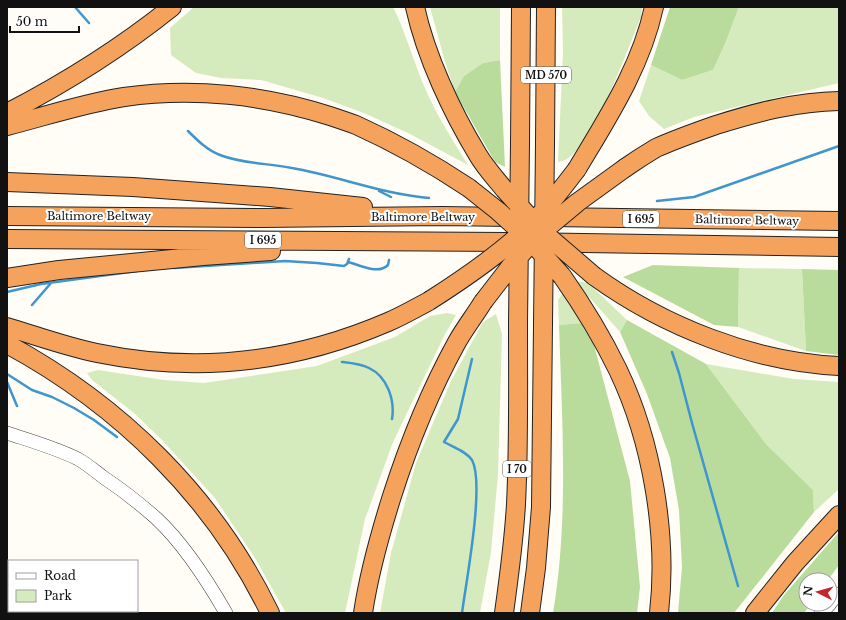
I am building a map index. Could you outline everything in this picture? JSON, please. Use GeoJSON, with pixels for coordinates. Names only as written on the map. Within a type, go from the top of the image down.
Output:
{"type":"FeatureCollection","features":[{"type":"Feature","properties":{"kind":"highway"},"geometry":{"type":"LineString","coordinates":[[7,113],[71,78],[172,7]]}},
{"type":"Feature","properties":{"kind":"highway"},"geometry":{"type":"LineString","coordinates":[[415,7],[425,42],[446,95],[478,157],[504,189],[544,233],[594,276],[615,291],[648,309],[683,327],[717,340],[752,352],[793,360],[839,366]]}},
{"type":"Feature","properties":{"kind":"highway","name":"MD 570"},"geometry":{"type":"LineString","coordinates":[[520,143],[522,7]]}},
{"type":"Feature","properties":{"kind":"highway","name":"MD 570"},"geometry":{"type":"LineString","coordinates":[[545,143],[546,7]]}},
{"type":"Feature","properties":{"kind":"highway"},"geometry":{"type":"LineString","coordinates":[[7,327],[104,354],[148,361],[187,364],[226,363],[269,358],[314,348],[389,322],[429,302],[477,269],[525,230],[553,200],[577,169],[611,113],[643,48],[654,7]]}},
{"type":"Feature","properties":{"kind":"highway"},"geometry":{"type":"LineString","coordinates":[[7,126],[78,107],[125,97],[189,92],[223,94],[308,109],[355,125],[434,164],[469,188],[528,238],[562,276],[584,308],[604,342],[618,371],[631,401],[641,431],[659,520],[661,557],[659,613]]}},
{"type":"Feature","properties":{"kind":"highway"},"geometry":{"type":"LineString","coordinates":[[363,613],[367,584],[397,481],[414,433],[439,377],[457,341],[483,302],[536,237],[578,202],[625,168],[655,149],[690,134],[765,110],[799,104],[839,101]]}},
{"type":"Feature","properties":{"kind":"highway","name":"I 70"},"geometry":{"type":"LineString","coordinates":[[504,613],[511,566],[516,505],[518,446],[520,143]]}},
{"type":"Feature","properties":{"kind":"highway","name":"I 70"},"geometry":{"type":"LineString","coordinates":[[530,613],[536,568],[541,507],[545,143]]}},
{"type":"Feature","properties":{"kind":"highway"},"geometry":{"type":"LineString","coordinates":[[7,182],[133,187],[270,197],[443,216]]}},
{"type":"Feature","properties":{"kind":"highway","name":"Baltimore Beltway"},"geometry":{"type":"LineString","coordinates":[[7,216],[256,218],[443,216],[839,221]]}},
{"type":"Feature","properties":{"kind":"highway","name":"I 695"},"geometry":{"type":"LineString","coordinates":[[7,239],[518,242],[839,247]]}},
{"type":"Feature","properties":{"kind":"highway"},"geometry":{"type":"LineString","coordinates":[[7,278],[59,270],[265,251],[322,251],[518,242]]}},
{"type":"Feature","properties":{"kind":"highway"},"geometry":{"type":"LineString","coordinates":[[7,344],[51,370],[116,416],[168,466],[204,509],[232,548],[270,613]]}},
{"type":"Feature","properties":{"kind":"highway"},"geometry":{"type":"LineString","coordinates":[[755,613],[795,563],[839,515]]}},
{"type":"Feature","properties":{"kind":"street"},"geometry":{"type":"LineString","coordinates":[[7,433],[66,453],[80,460],[156,518],[194,563],[218,598],[226,613]]}},
{"type":"Feature","properties":{"kind":"green space"},"geometry":{"type":"Polygon","coordinates":[[[194,7],[393,7],[430,99],[468,165],[410,134],[364,113],[323,98],[261,80],[221,78],[196,73],[171,55],[170,28],[194,7]]]}},
{"type":"Feature","properties":{"kind":"green space"},"geometry":{"type":"Polygon","coordinates":[[[430,7],[500,7],[500,60],[483,63],[464,76],[455,92],[445,62],[430,7]]]}},
{"type":"Feature","properties":{"kind":"green space"},"geometry":{"type":"Polygon","coordinates":[[[562,7],[642,7],[641,17],[619,72],[599,115],[578,149],[564,161],[558,162],[563,52],[562,7]]]}},
{"type":"Feature","properties":{"kind":"green space"},"geometry":{"type":"Polygon","coordinates":[[[670,7],[739,7],[713,70],[682,80],[651,65],[670,7]]]}},
{"type":"Feature","properties":{"kind":"green space"},"geometry":{"type":"Polygon","coordinates":[[[739,7],[839,8],[839,83],[694,117],[664,129],[649,116],[639,101],[651,65],[682,80],[713,70],[739,7]]]}},
{"type":"Feature","properties":{"kind":"green space"},"geometry":{"type":"Polygon","coordinates":[[[500,60],[505,167],[495,162],[455,92],[464,76],[483,63],[500,60]]]}},
{"type":"Feature","properties":{"kind":"green space"},"geometry":{"type":"Polygon","coordinates":[[[653,265],[739,268],[738,327],[714,325],[623,277],[653,265]]]}},
{"type":"Feature","properties":{"kind":"green space"},"geometry":{"type":"Polygon","coordinates":[[[739,268],[802,269],[806,351],[738,327],[739,268]]]}},
{"type":"Feature","properties":{"kind":"green space"},"geometry":{"type":"Polygon","coordinates":[[[802,269],[839,270],[839,355],[806,351],[802,269]]]}},
{"type":"Feature","properties":{"kind":"green space"},"geometry":{"type":"Polygon","coordinates":[[[575,281],[588,283],[627,320],[620,332],[575,281]]]}},
{"type":"Feature","properties":{"kind":"green space"},"geometry":{"type":"Polygon","coordinates":[[[564,291],[582,323],[559,325],[558,300],[564,291]]]}},
{"type":"Feature","properties":{"kind":"green space"},"geometry":{"type":"Polygon","coordinates":[[[447,313],[456,315],[445,334],[393,442],[365,519],[345,613],[286,613],[255,558],[215,498],[161,439],[134,413],[92,380],[87,373],[98,370],[164,380],[204,383],[317,366],[395,337],[430,316],[447,313]]]}},
{"type":"Feature","properties":{"kind":"green space"},"geometry":{"type":"Polygon","coordinates":[[[496,314],[502,334],[498,474],[491,552],[480,613],[380,613],[391,553],[416,463],[451,381],[483,322],[496,314]]]}},
{"type":"Feature","properties":{"kind":"green space"},"geometry":{"type":"Polygon","coordinates":[[[627,320],[706,364],[766,444],[813,490],[814,512],[734,613],[678,613],[682,567],[679,510],[670,458],[647,394],[620,332],[627,320]]]}},
{"type":"Feature","properties":{"kind":"green space"},"geometry":{"type":"Polygon","coordinates":[[[582,323],[594,345],[630,481],[640,587],[637,613],[553,613],[558,577],[563,505],[563,433],[559,325],[582,323]]]}},
{"type":"Feature","properties":{"kind":"green space"},"geometry":{"type":"Polygon","coordinates":[[[706,364],[794,379],[839,382],[839,489],[814,512],[813,490],[766,444],[706,364]]]}},
{"type":"Feature","properties":{"kind":"green space"},"geometry":{"type":"Polygon","coordinates":[[[839,532],[839,565],[834,572],[804,572],[839,532]]]}},
{"type":"Feature","properties":{"kind":"green space"},"geometry":{"type":"Polygon","coordinates":[[[798,579],[798,612],[805,612],[804,613],[772,613],[784,595],[798,579]]]}},
{"type":"Feature","properties":{"kind":"waterway"},"geometry":{"type":"LineString","coordinates":[[75,7],[89,23]]}},
{"type":"Feature","properties":{"kind":"waterway"},"geometry":{"type":"LineString","coordinates":[[188,131],[207,148],[229,158],[246,162],[283,166],[309,171],[394,193],[429,198]]}},
{"type":"Feature","properties":{"kind":"waterway"},"geometry":{"type":"LineString","coordinates":[[657,201],[694,197],[839,146]]}},
{"type":"Feature","properties":{"kind":"waterway"},"geometry":{"type":"LineString","coordinates":[[379,191],[391,197]]}},
{"type":"Feature","properties":{"kind":"waterway"},"geometry":{"type":"LineString","coordinates":[[174,268],[285,261],[344,266],[347,264],[349,259]]}},
{"type":"Feature","properties":{"kind":"waterway"},"geometry":{"type":"LineString","coordinates":[[348,262],[369,268],[379,269],[388,265],[389,260]]}},
{"type":"Feature","properties":{"kind":"waterway"},"geometry":{"type":"LineString","coordinates":[[7,292],[41,284],[137,271]]}},
{"type":"Feature","properties":{"kind":"waterway"},"geometry":{"type":"LineString","coordinates":[[32,305],[51,283]]}},
{"type":"Feature","properties":{"kind":"waterway"},"geometry":{"type":"LineString","coordinates":[[672,352],[738,586]]}},
{"type":"Feature","properties":{"kind":"waterway"},"geometry":{"type":"LineString","coordinates":[[462,613],[476,511],[475,472],[472,460],[469,457],[463,452],[444,442],[458,419],[472,359]]}},
{"type":"Feature","properties":{"kind":"waterway"},"geometry":{"type":"LineString","coordinates":[[342,362],[369,368],[381,377],[389,390],[391,397],[393,412],[392,419]]}},
{"type":"Feature","properties":{"kind":"waterway"},"geometry":{"type":"LineString","coordinates":[[7,374],[32,390],[52,397],[74,408],[94,420],[117,437]]}},
{"type":"Feature","properties":{"kind":"waterway"},"geometry":{"type":"LineString","coordinates":[[7,382],[17,406]]}}]}
